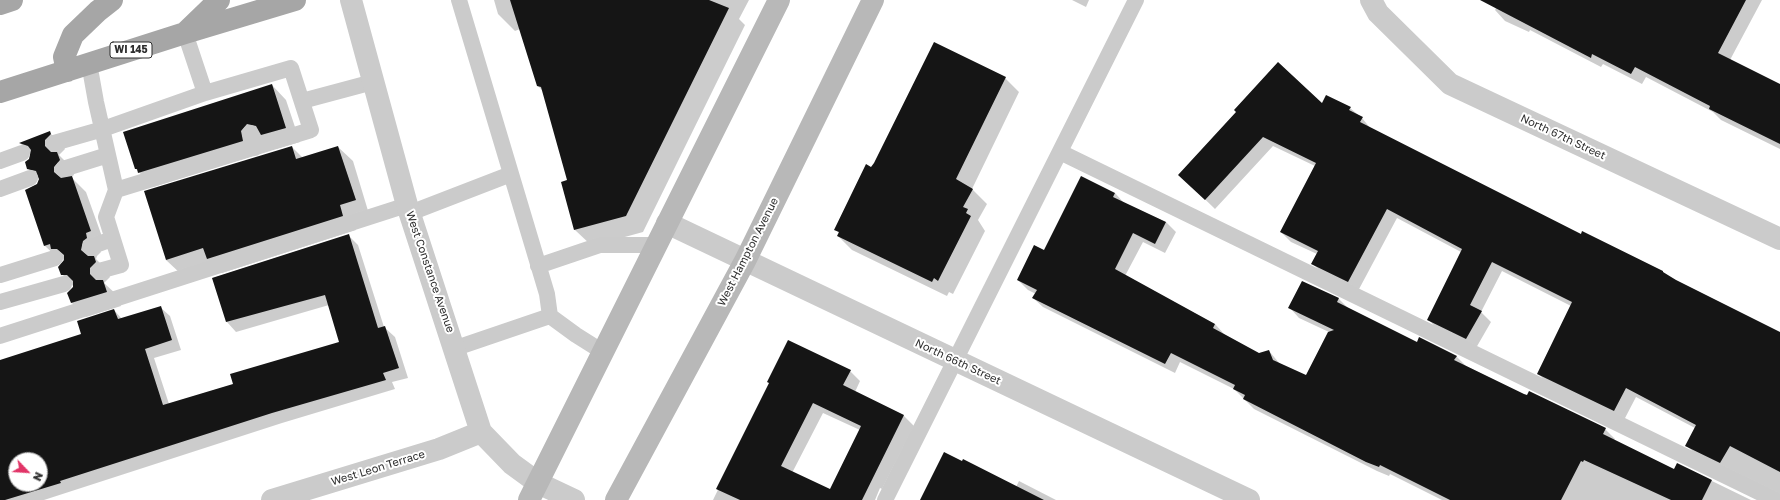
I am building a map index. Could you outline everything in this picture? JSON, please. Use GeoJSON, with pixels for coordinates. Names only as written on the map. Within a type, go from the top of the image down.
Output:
{"type":"FeatureCollection","features":[{"type":"Feature","properties":{"kind":"main road"},"geometry":{"type":"LineString","coordinates":[[0,4],[12,0]]}},
{"type":"Feature","properties":{"kind":"main road"},"geometry":{"type":"LineString","coordinates":[[67,71],[64,57],[73,35],[112,0]]}},
{"type":"Feature","properties":{"kind":"main road"},"geometry":{"type":"LineString","coordinates":[[185,33],[218,0]]}},
{"type":"Feature","properties":{"kind":"main road","name":"WI 145"},"geometry":{"type":"LineString","coordinates":[[0,92],[185,33],[295,0]]}},
{"type":"Feature","properties":{"kind":"main road"},"geometry":{"type":"LineString","coordinates":[[533,492],[779,0]]}},
{"type":"Feature","properties":{"kind":"main road","name":"West Hampton Avenue"},"geometry":{"type":"LineString","coordinates":[[616,500],[745,261],[873,0]]}},
{"type":"Feature","properties":{"kind":"street","name":"West Constance Avenue"},"geometry":{"type":"LineString","coordinates":[[351,0],[409,209],[456,348],[481,432],[512,464],[533,492],[574,500]]}},
{"type":"Feature","properties":{"kind":"street","name":"North 67th Street"},"geometry":{"type":"LineString","coordinates":[[1371,0],[1378,13],[1450,84],[1780,239]]}},
{"type":"Feature","properties":{"kind":"street","name":"North 66th Street"},"geometry":{"type":"LineString","coordinates":[[667,223],[954,361],[1249,500]]}},
{"type":"Feature","properties":{"kind":"street","name":"West Leon Terrace"},"geometry":{"type":"LineString","coordinates":[[272,500],[439,449],[481,432]]}},
{"type":"Feature","properties":{"kind":"lane"},"geometry":{"type":"LineString","coordinates":[[459,0],[547,294],[550,316],[603,352]]}},
{"type":"Feature","properties":{"kind":"lane"},"geometry":{"type":"LineString","coordinates":[[885,500],[1136,0]]}},
{"type":"Feature","properties":{"kind":"lane"},"geometry":{"type":"LineString","coordinates":[[185,33],[199,99]]}},
{"type":"Feature","properties":{"kind":"lane"},"geometry":{"type":"LineString","coordinates":[[89,63],[116,190],[106,217],[120,265],[99,271]]}},
{"type":"Feature","properties":{"kind":"lane"},"geometry":{"type":"LineString","coordinates":[[54,143],[160,114],[199,99],[235,90],[291,68],[311,130],[252,140],[177,164],[116,190]]}},
{"type":"Feature","properties":{"kind":"lane"},"geometry":{"type":"LineString","coordinates":[[302,101],[373,82]]}},
{"type":"Feature","properties":{"kind":"lane"},"geometry":{"type":"LineString","coordinates":[[1060,152],[1775,500]]}},
{"type":"Feature","properties":{"kind":"lane"},"geometry":{"type":"LineString","coordinates":[[0,160],[22,153]]}},
{"type":"Feature","properties":{"kind":"lane"},"geometry":{"type":"LineString","coordinates":[[63,168],[108,155]]}},
{"type":"Feature","properties":{"kind":"lane"},"geometry":{"type":"LineString","coordinates":[[0,336],[409,209],[511,174]]}},
{"type":"Feature","properties":{"kind":"lane"},"geometry":{"type":"LineString","coordinates":[[0,189],[30,178]]}},
{"type":"Feature","properties":{"kind":"lane"},"geometry":{"type":"LineString","coordinates":[[90,247],[112,239]]}},
{"type":"Feature","properties":{"kind":"lane"},"geometry":{"type":"LineString","coordinates":[[538,266],[600,245],[656,245]]}},
{"type":"Feature","properties":{"kind":"lane"},"geometry":{"type":"LineString","coordinates":[[0,275],[55,258]]}},
{"type":"Feature","properties":{"kind":"lane"},"geometry":{"type":"LineString","coordinates":[[0,302],[64,284]]}},
{"type":"Feature","properties":{"kind":"lane"},"geometry":{"type":"LineString","coordinates":[[456,348],[550,316]]}},
{"type":"Feature","properties":{"kind":"building"},"geometry":{"type":"Polygon","coordinates":[[[510,0],[709,0],[729,8],[626,216],[574,230],[561,182],[567,180],[541,87],[537,86],[510,0]]]}},
{"type":"Feature","properties":{"kind":"building"},"geometry":{"type":"Polygon","coordinates":[[[1480,0],[1746,0],[1718,53],[1780,84],[1780,144],[1709,109],[1710,106],[1635,67],[1631,74],[1592,54],[1591,58],[1480,0]]]}},
{"type":"Feature","properties":{"kind":"building"},"geometry":{"type":"Polygon","coordinates":[[[934,42],[1006,77],[956,179],[973,189],[963,207],[968,209],[966,213],[971,216],[938,281],[934,278],[932,282],[837,236],[839,232],[834,230],[866,164],[871,167],[874,163],[934,42]]]}},
{"type":"Feature","properties":{"kind":"building"},"geometry":{"type":"Polygon","coordinates":[[[1278,62],[1322,103],[1326,95],[1351,107],[1349,110],[1363,117],[1360,122],[1581,234],[1582,231],[1663,271],[1676,280],[1780,332],[1780,472],[1730,446],[1720,463],[1685,446],[1696,425],[1626,388],[1614,411],[1537,374],[1572,302],[1492,262],[1470,305],[1482,311],[1466,339],[1427,320],[1462,249],[1387,209],[1348,282],[1311,264],[1318,251],[1280,232],[1316,163],[1263,137],[1205,200],[1178,175],[1236,112],[1234,110],[1278,62]]]}},
{"type":"Feature","properties":{"kind":"building"},"geometry":{"type":"Polygon","coordinates":[[[272,84],[286,128],[261,135],[256,126],[247,124],[241,131],[243,141],[138,173],[137,169],[135,169],[123,132],[272,84]]]}},
{"type":"Feature","properties":{"kind":"building"},"geometry":{"type":"Polygon","coordinates":[[[50,131],[51,134],[45,140],[45,146],[51,152],[57,152],[60,160],[54,167],[54,172],[61,178],[72,176],[91,231],[86,233],[87,238],[83,241],[81,250],[88,256],[94,256],[96,262],[90,268],[90,274],[96,280],[103,280],[107,292],[71,303],[67,293],[73,287],[73,281],[67,275],[61,275],[58,267],[64,260],[64,255],[57,249],[51,249],[50,244],[44,246],[25,190],[37,184],[39,179],[36,171],[27,169],[25,162],[29,159],[31,150],[28,146],[19,143],[50,131]]]}},
{"type":"Feature","properties":{"kind":"building"},"geometry":{"type":"Polygon","coordinates":[[[292,146],[296,159],[338,146],[356,200],[340,205],[343,216],[207,259],[203,248],[166,260],[144,191],[292,146]]]}},
{"type":"Feature","properties":{"kind":"building"},"geometry":{"type":"Polygon","coordinates":[[[1081,176],[1115,193],[1113,197],[1166,222],[1155,244],[1133,233],[1115,269],[1215,324],[1213,328],[1259,353],[1269,350],[1273,360],[1306,375],[1328,332],[1334,330],[1288,308],[1302,281],[1339,298],[1337,302],[1417,342],[1419,337],[1457,356],[1454,360],[1524,394],[1527,395],[1529,391],[1606,428],[1603,434],[1674,469],[1677,463],[1712,480],[1702,500],[1671,500],[1584,460],[1583,462],[1581,461],[1561,500],[1450,500],[1380,465],[1379,467],[1366,462],[1243,399],[1245,395],[1233,389],[1235,385],[1171,353],[1165,364],[1032,298],[1037,290],[1017,280],[1034,245],[1044,250],[1081,176]]]}},
{"type":"Feature","properties":{"kind":"building"},"geometry":{"type":"Polygon","coordinates":[[[349,234],[378,328],[385,326],[399,368],[383,373],[386,380],[272,413],[60,481],[61,483],[48,487],[48,452],[8,452],[8,492],[31,492],[5,500],[0,500],[0,360],[81,334],[77,321],[114,309],[118,319],[161,306],[172,340],[145,349],[163,405],[233,384],[230,374],[339,342],[325,295],[226,322],[212,278],[349,234]]]}},
{"type":"Feature","properties":{"kind":"building"},"geometry":{"type":"Polygon","coordinates":[[[788,340],[851,370],[843,385],[904,415],[862,500],[740,500],[716,489],[769,383],[767,382],[788,340]],[[813,403],[781,466],[830,489],[861,426],[813,403]]]}},
{"type":"Feature","properties":{"kind":"building"},"geometry":{"type":"Polygon","coordinates":[[[944,452],[962,461],[963,459],[1044,500],[920,500],[944,452]]]}}]}
